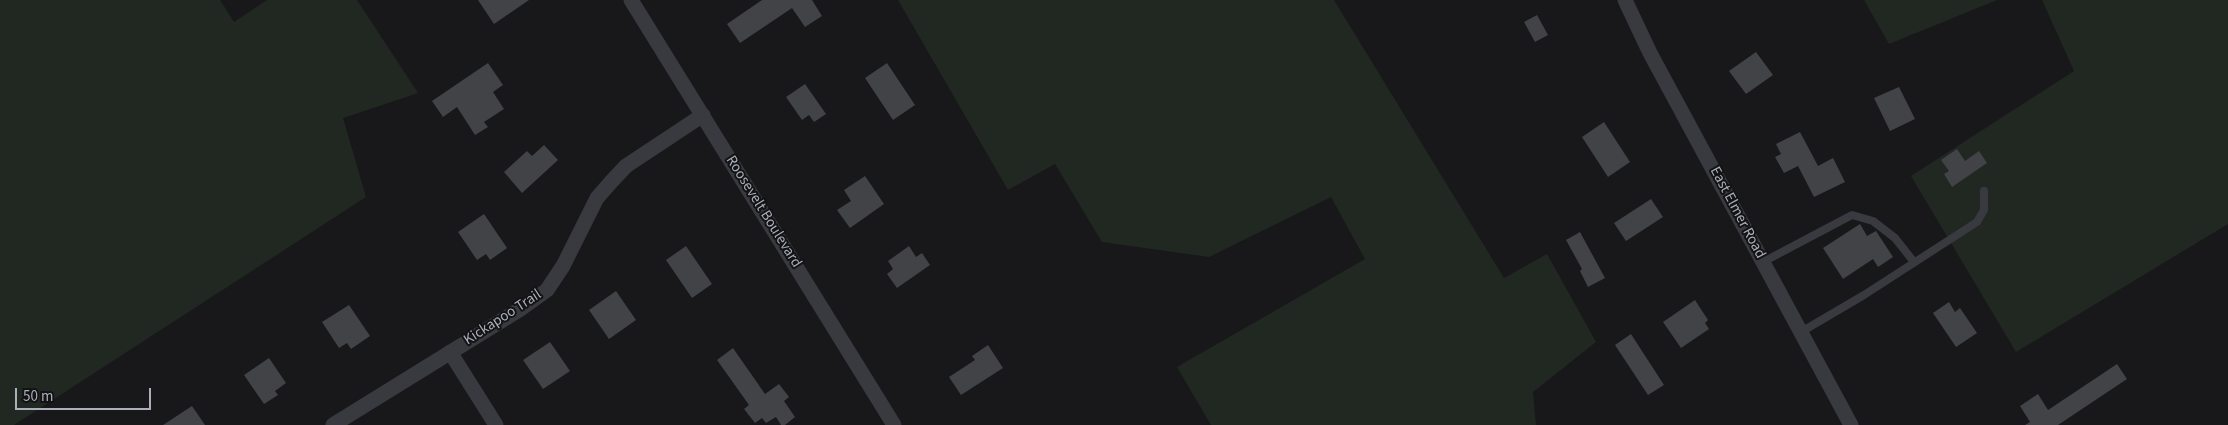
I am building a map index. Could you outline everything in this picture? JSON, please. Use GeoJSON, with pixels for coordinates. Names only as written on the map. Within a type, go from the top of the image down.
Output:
{"type":"FeatureCollection","features":[{"type":"Feature","properties":{"kind":"street","name":"Roosevelt Boulevard"},"geometry":{"type":"LineString","coordinates":[[631,0],[894,425]]}},
{"type":"Feature","properties":{"kind":"street","name":"East Elmer Road"},"geometry":{"type":"LineString","coordinates":[[1625,0],[1650,53],[1851,425]]}},
{"type":"Feature","properties":{"kind":"street","name":"Kickapoo Trail"},"geometry":{"type":"LineString","coordinates":[[333,425],[522,308],[547,290],[563,266],[598,198],[611,182],[626,166],[703,115]]}},
{"type":"Feature","properties":{"kind":"street"},"geometry":{"type":"LineString","coordinates":[[450,352],[496,425]]}},
{"type":"Feature","properties":{"kind":"lane"},"geometry":{"type":"LineString","coordinates":[[1801,332],[1977,222],[1984,210],[1984,191]]}},
{"type":"Feature","properties":{"kind":"lane"},"geometry":{"type":"LineString","coordinates":[[1763,262],[1852,215],[1873,221],[1895,238],[1914,262]]}},
{"type":"Feature","properties":{"kind":"shaded area"},"geometry":{"type":"Polygon","coordinates":[[[0,0],[220,0],[234,22],[267,0],[357,0],[418,93],[343,118],[366,197],[14,425],[0,425],[0,0]]]}},
{"type":"Feature","properties":{"kind":"shaded area"},"geometry":{"type":"Polygon","coordinates":[[[898,0],[1334,0],[1504,278],[1547,254],[1596,342],[1533,392],[1536,425],[1211,425],[1177,367],[1365,259],[1331,197],[1209,257],[1102,242],[1055,164],[1008,190],[898,0]]]}},
{"type":"Feature","properties":{"kind":"shaded area"},"geometry":{"type":"Polygon","coordinates":[[[1864,0],[1997,0],[1889,44],[1864,0]]]}},
{"type":"Feature","properties":{"kind":"shaded area"},"geometry":{"type":"Polygon","coordinates":[[[2042,0],[2228,0],[2228,224],[2016,352],[1911,176],[2074,71],[2042,0]]]}},
{"type":"Feature","properties":{"kind":"building"},"geometry":{"type":"Polygon","coordinates":[[[478,0],[529,0],[494,24],[478,0]]]}},
{"type":"Feature","properties":{"kind":"building"},"geometry":{"type":"Polygon","coordinates":[[[762,0],[812,0],[822,16],[805,27],[792,8],[740,43],[727,24],[762,0]]]}},
{"type":"Feature","properties":{"kind":"building"},"geometry":{"type":"Polygon","coordinates":[[[1537,15],[1548,35],[1535,42],[1524,22],[1537,15]]]}},
{"type":"Feature","properties":{"kind":"building"},"geometry":{"type":"Polygon","coordinates":[[[1756,52],[1773,75],[1746,94],[1729,71],[1756,52]]]}},
{"type":"Feature","properties":{"kind":"building"},"geometry":{"type":"Polygon","coordinates":[[[488,63],[503,85],[493,92],[504,109],[484,122],[488,127],[475,135],[457,107],[443,117],[432,101],[488,63]]]}},
{"type":"Feature","properties":{"kind":"building"},"geometry":{"type":"Polygon","coordinates":[[[887,63],[915,105],[893,120],[865,78],[887,63]]]}},
{"type":"Feature","properties":{"kind":"building"},"geometry":{"type":"Polygon","coordinates":[[[805,84],[826,114],[814,122],[809,115],[802,120],[786,97],[805,84]]]}},
{"type":"Feature","properties":{"kind":"building"},"geometry":{"type":"Polygon","coordinates":[[[1899,87],[1915,119],[1890,131],[1874,98],[1899,87]]]}},
{"type":"Feature","properties":{"kind":"building"},"geometry":{"type":"Polygon","coordinates":[[[1604,122],[1630,162],[1608,177],[1582,137],[1604,122]]]}},
{"type":"Feature","properties":{"kind":"building"},"geometry":{"type":"Polygon","coordinates":[[[1800,132],[1818,166],[1833,158],[1845,182],[1814,197],[1798,166],[1784,173],[1775,157],[1781,154],[1776,144],[1800,132]]]}},
{"type":"Feature","properties":{"kind":"building"},"geometry":{"type":"Polygon","coordinates":[[[544,145],[558,160],[522,193],[504,172],[527,151],[532,156],[544,145]]]}},
{"type":"Feature","properties":{"kind":"building"},"geometry":{"type":"Polygon","coordinates":[[[1957,149],[1965,161],[1979,151],[1987,163],[1952,187],[1944,174],[1949,171],[1941,160],[1957,149]]]}},
{"type":"Feature","properties":{"kind":"building"},"geometry":{"type":"Polygon","coordinates":[[[865,176],[884,204],[850,228],[837,210],[851,201],[844,190],[865,176]]]}},
{"type":"Feature","properties":{"kind":"building"},"geometry":{"type":"Polygon","coordinates":[[[1651,199],[1663,217],[1626,241],[1614,223],[1651,199]]]}},
{"type":"Feature","properties":{"kind":"building"},"geometry":{"type":"Polygon","coordinates":[[[484,214],[507,248],[490,260],[486,254],[477,260],[458,232],[484,214]]]}},
{"type":"Feature","properties":{"kind":"building"},"geometry":{"type":"Polygon","coordinates":[[[1860,224],[1867,236],[1876,231],[1893,257],[1878,267],[1873,259],[1843,279],[1823,248],[1860,224]]]}},
{"type":"Feature","properties":{"kind":"building"},"geometry":{"type":"Polygon","coordinates":[[[1580,232],[1605,278],[1588,287],[1580,271],[1582,269],[1566,240],[1580,232]]]}},
{"type":"Feature","properties":{"kind":"building"},"geometry":{"type":"Polygon","coordinates":[[[686,246],[712,284],[692,298],[666,260],[686,246]]]}},
{"type":"Feature","properties":{"kind":"building"},"geometry":{"type":"Polygon","coordinates":[[[909,246],[916,257],[922,253],[930,265],[897,288],[887,274],[893,269],[888,261],[909,246]]]}},
{"type":"Feature","properties":{"kind":"building"},"geometry":{"type":"Polygon","coordinates":[[[616,291],[636,320],[609,339],[589,310],[616,291]]]}},
{"type":"Feature","properties":{"kind":"building"},"geometry":{"type":"Polygon","coordinates":[[[1695,300],[1708,320],[1705,323],[1709,329],[1681,348],[1663,322],[1695,300]]]}},
{"type":"Feature","properties":{"kind":"building"},"geometry":{"type":"Polygon","coordinates":[[[1949,302],[1955,312],[1960,308],[1977,333],[1956,347],[1933,313],[1949,302]]]}},
{"type":"Feature","properties":{"kind":"building"},"geometry":{"type":"Polygon","coordinates":[[[349,305],[370,336],[351,349],[347,343],[339,348],[322,322],[349,305]]]}},
{"type":"Feature","properties":{"kind":"building"},"geometry":{"type":"Polygon","coordinates":[[[1631,334],[1664,385],[1648,395],[1615,345],[1631,334]]]}},
{"type":"Feature","properties":{"kind":"building"},"geometry":{"type":"Polygon","coordinates":[[[550,342],[570,371],[543,389],[523,360],[550,342]]]}},
{"type":"Feature","properties":{"kind":"building"},"geometry":{"type":"Polygon","coordinates":[[[988,345],[1003,368],[961,395],[949,377],[975,360],[972,356],[988,345]]]}},
{"type":"Feature","properties":{"kind":"building"},"geometry":{"type":"Polygon","coordinates":[[[733,348],[765,394],[779,384],[789,397],[784,401],[795,417],[785,425],[781,425],[776,417],[766,423],[762,418],[755,423],[744,409],[749,405],[717,360],[733,348]]]}},
{"type":"Feature","properties":{"kind":"building"},"geometry":{"type":"Polygon","coordinates":[[[269,358],[286,383],[275,391],[278,395],[264,404],[244,375],[269,358]]]}},
{"type":"Feature","properties":{"kind":"building"},"geometry":{"type":"Polygon","coordinates":[[[2117,364],[2127,379],[2058,425],[2025,425],[2030,422],[2020,406],[2038,394],[2048,410],[2117,364]]]}},
{"type":"Feature","properties":{"kind":"building"},"geometry":{"type":"Polygon","coordinates":[[[192,406],[205,425],[163,425],[192,406]]]}}]}
